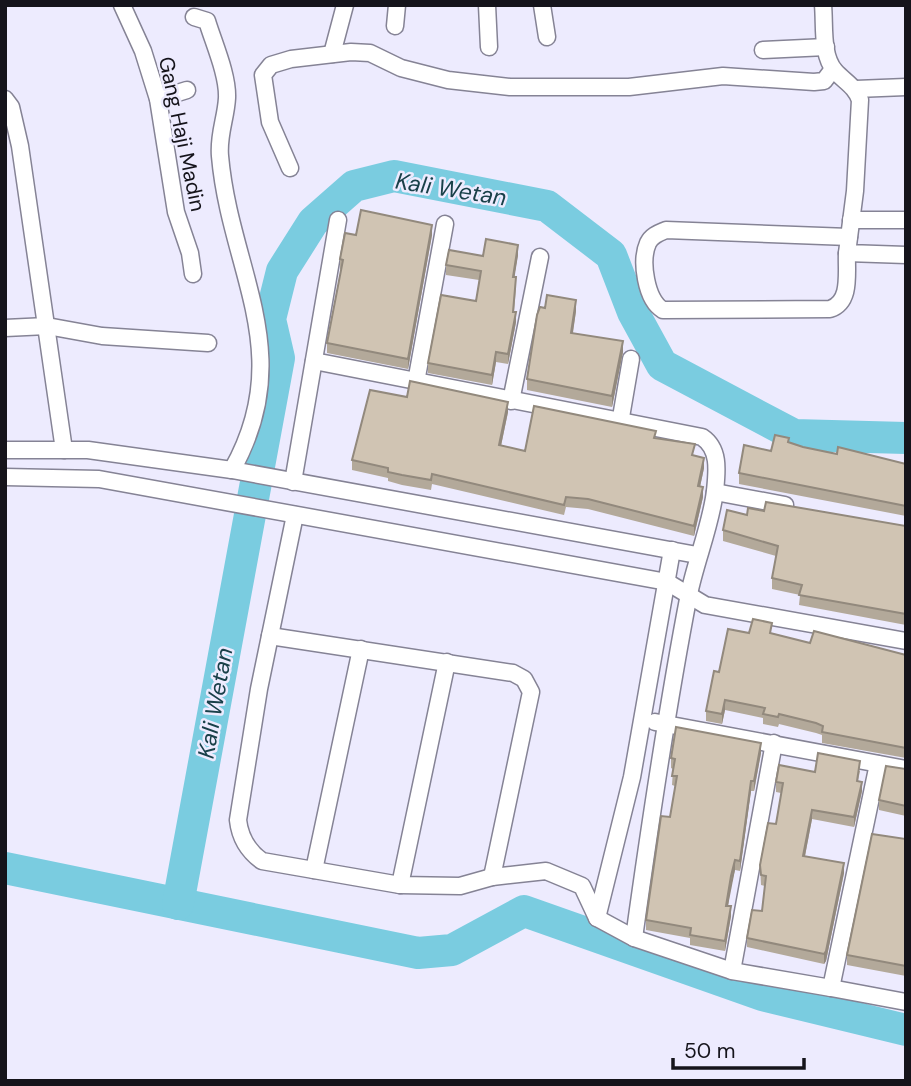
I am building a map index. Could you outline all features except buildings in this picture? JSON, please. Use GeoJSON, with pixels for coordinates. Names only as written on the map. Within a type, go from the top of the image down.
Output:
{"type":"FeatureCollection","features":[{"type":"Feature","properties":{"kind":"street","name":"Gang Haji Madin"},"geometry":{"type":"LineString","coordinates":[[122,5],[143,51],[158,99],[176,212],[190,253],[193,274]]}},
{"type":"Feature","properties":{"kind":"street"},"geometry":{"type":"LineString","coordinates":[[332,54],[345,5]]}},
{"type":"Feature","properties":{"kind":"street"},"geometry":{"type":"LineString","coordinates":[[395,26],[397,5]]}},
{"type":"Feature","properties":{"kind":"street"},"geometry":{"type":"LineString","coordinates":[[487,5],[489,47]]}},
{"type":"Feature","properties":{"kind":"street"},"geometry":{"type":"LineString","coordinates":[[542,5],[547,37]]}},
{"type":"Feature","properties":{"kind":"street"},"geometry":{"type":"LineString","coordinates":[[823,5],[826,47],[833,69],[856,89],[861,113],[848,245],[845,298],[838,306],[830,309],[663,310],[649,295],[646,256],[649,242],[656,233],[666,230],[848,245],[906,255]]}},
{"type":"Feature","properties":{"kind":"street"},"geometry":{"type":"LineString","coordinates":[[194,17],[207,21],[227,94],[220,134],[226,199],[262,348],[251,427],[238,472]]}},
{"type":"Feature","properties":{"kind":"street"},"geometry":{"type":"LineString","coordinates":[[763,50],[826,47]]}},
{"type":"Feature","properties":{"kind":"street"},"geometry":{"type":"LineString","coordinates":[[290,168],[270,122],[263,75],[271,65],[332,54],[370,53],[412,71],[448,80],[510,87],[629,87],[723,76],[814,82],[824,81],[833,69]]}},
{"type":"Feature","properties":{"kind":"street"},"geometry":{"type":"LineString","coordinates":[[856,89],[906,87]]}},
{"type":"Feature","properties":{"kind":"street"},"geometry":{"type":"LineString","coordinates":[[158,99],[187,90]]}},
{"type":"Feature","properties":{"kind":"street"},"geometry":{"type":"LineString","coordinates":[[5,99],[11,107],[20,146],[64,450]]}},
{"type":"Feature","properties":{"kind":"street"},"geometry":{"type":"LineString","coordinates":[[285,481],[314,361],[338,220]]}},
{"type":"Feature","properties":{"kind":"street"},"geometry":{"type":"LineString","coordinates":[[851,220],[906,220]]}},
{"type":"Feature","properties":{"kind":"street"},"geometry":{"type":"LineString","coordinates":[[416,382],[445,224]]}},
{"type":"Feature","properties":{"kind":"street"},"geometry":{"type":"LineString","coordinates":[[511,401],[540,257]]}},
{"type":"Feature","properties":{"kind":"street"},"geometry":{"type":"LineString","coordinates":[[5,328],[47,326],[102,336],[208,343]]}},
{"type":"Feature","properties":{"kind":"street"},"geometry":{"type":"LineString","coordinates":[[620,423],[631,359]]}},
{"type":"Feature","properties":{"kind":"street"},"geometry":{"type":"LineString","coordinates":[[314,361],[702,438],[710,443],[715,453],[715,492],[689,593],[634,938]]}},
{"type":"Feature","properties":{"kind":"street"},"geometry":{"type":"LineString","coordinates":[[5,450],[88,450],[238,472],[697,555]]}},
{"type":"Feature","properties":{"kind":"street"},"geometry":{"type":"LineString","coordinates":[[5,477],[99,479],[322,519],[667,582],[705,605],[906,641]]}},
{"type":"Feature","properties":{"kind":"street"},"geometry":{"type":"LineString","coordinates":[[322,519],[326,488]]}},
{"type":"Feature","properties":{"kind":"street"},"geometry":{"type":"LineString","coordinates":[[715,492],[797,507]]}},
{"type":"Feature","properties":{"kind":"street"},"geometry":{"type":"LineString","coordinates":[[288,513],[270,636],[242,783],[239,832],[251,853],[262,861],[400,884],[460,886],[492,877],[546,871],[566,877],[582,886],[597,918],[634,938],[732,971],[906,1002]]}},
{"type":"Feature","properties":{"kind":"street"},"geometry":{"type":"LineString","coordinates":[[597,918],[632,777],[672,550]]}},
{"type":"Feature","properties":{"kind":"street"},"geometry":{"type":"LineString","coordinates":[[270,636],[513,673],[524,679],[531,692],[492,877]]}},
{"type":"Feature","properties":{"kind":"street"},"geometry":{"type":"LineString","coordinates":[[314,870],[361,649]]}},
{"type":"Feature","properties":{"kind":"street"},"geometry":{"type":"LineString","coordinates":[[400,884],[447,662]]}},
{"type":"Feature","properties":{"kind":"street"},"geometry":{"type":"LineString","coordinates":[[642,720],[906,769]]}},
{"type":"Feature","properties":{"kind":"street"},"geometry":{"type":"LineString","coordinates":[[732,971],[774,743]]}},
{"type":"Feature","properties":{"kind":"street"},"geometry":{"type":"LineString","coordinates":[[831,988],[878,764]]}},
{"type":"Feature","properties":{"kind":"waterway","name":"Kali Wetan"},"geometry":{"type":"LineString","coordinates":[[178,904],[279,358],[270,319],[282,271],[313,222],[354,186],[394,176],[547,206],[611,255],[633,312],[662,365],[794,435],[906,438]]}},
{"type":"Feature","properties":{"kind":"waterway"},"geometry":{"type":"LineString","coordinates":[[5,868],[418,953],[452,950],[524,911],[762,995],[906,1030]]}}]}
